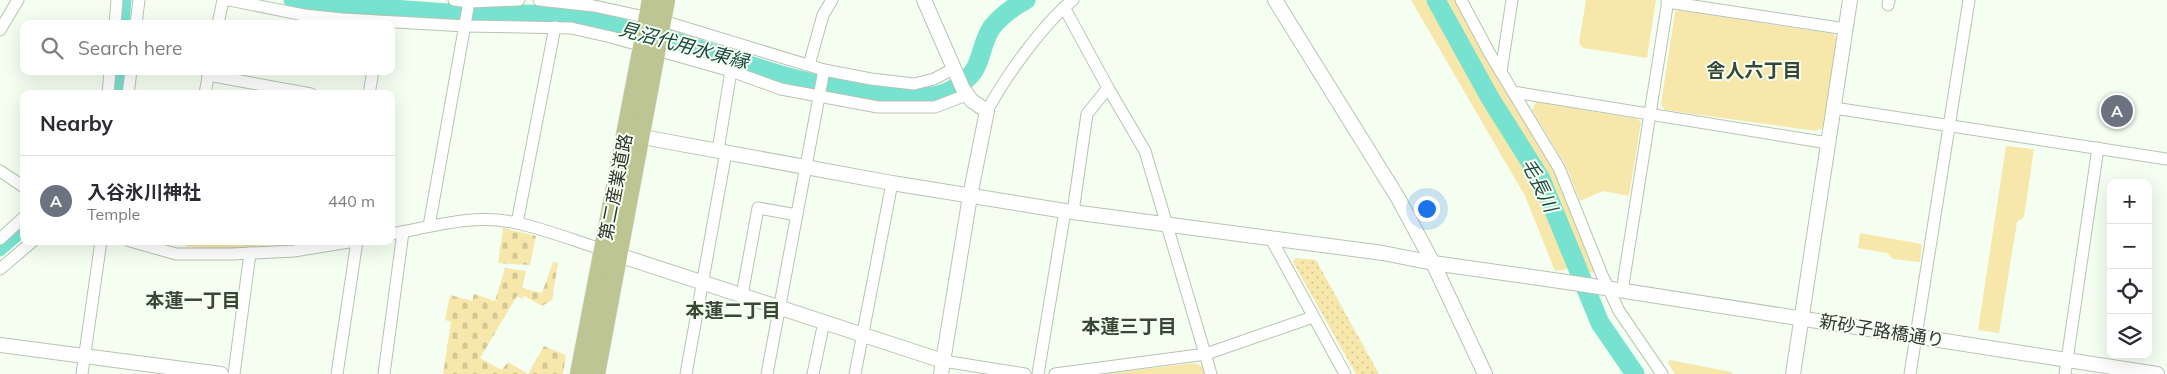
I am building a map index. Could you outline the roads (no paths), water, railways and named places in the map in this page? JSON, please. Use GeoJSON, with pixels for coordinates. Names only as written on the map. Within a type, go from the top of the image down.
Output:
{"type":"FeatureCollection","features":[{"type":"Feature","properties":{"kind":"main road","name":"第二産業道路"},"geometry":{"type":"LineString","coordinates":[[579,374],[610,252],[634,136],[652,34],[651,0]]}},
{"type":"Feature","properties":{"kind":"main road","name":"第二産業道路"},"geometry":{"type":"LineString","coordinates":[[652,34],[666,0]]}},
{"type":"Feature","properties":{"kind":"main road","name":"第二産業道路"},"geometry":{"type":"LineString","coordinates":[[596,374],[610,252]]}},
{"type":"Feature","properties":{"kind":"street"},"geometry":{"type":"LineString","coordinates":[[0,30],[18,0]]}},
{"type":"Feature","properties":{"kind":"street"},"geometry":{"type":"LineString","coordinates":[[115,20],[117,0]]}},
{"type":"Feature","properties":{"kind":"street"},"geometry":{"type":"LineString","coordinates":[[136,20],[139,0]]}},
{"type":"Feature","properties":{"kind":"street"},"geometry":{"type":"LineString","coordinates":[[219,20],[223,0]]}},
{"type":"Feature","properties":{"kind":"street"},"geometry":{"type":"LineString","coordinates":[[229,0],[304,15],[355,20]]}},
{"type":"Feature","properties":{"kind":"street"},"geometry":{"type":"LineString","coordinates":[[454,0],[469,4],[519,0]]}},
{"type":"Feature","properties":{"kind":"street"},"geometry":{"type":"LineString","coordinates":[[539,0],[584,5],[731,71],[781,89],[878,107],[908,108],[934,107],[964,92]]}},
{"type":"Feature","properties":{"kind":"street"},"geometry":{"type":"LineString","coordinates":[[809,65],[824,15],[832,0]]}},
{"type":"Feature","properties":{"kind":"street"},"geometry":{"type":"LineString","coordinates":[[924,0],[964,92],[987,112]]}},
{"type":"Feature","properties":{"kind":"street"},"geometry":{"type":"LineString","coordinates":[[1275,0],[1398,198],[1433,263],[1485,374]]}},
{"type":"Feature","properties":{"kind":"street"},"geometry":{"type":"LineString","coordinates":[[1461,0],[1501,72],[1559,168],[1601,287],[1662,374]]}},
{"type":"Feature","properties":{"kind":"street"},"geometry":{"type":"LineString","coordinates":[[1501,72],[1512,0]]}},
{"type":"Feature","properties":{"kind":"street"},"geometry":{"type":"LineString","coordinates":[[1793,374],[1850,0]]}},
{"type":"Feature","properties":{"kind":"street"},"geometry":{"type":"LineString","coordinates":[[1910,374],[1969,0]]}},
{"type":"Feature","properties":{"kind":"street"},"geometry":{"type":"LineString","coordinates":[[1622,291],[1668,1],[1846,29]]}},
{"type":"Feature","properties":{"kind":"street"},"geometry":{"type":"LineString","coordinates":[[429,226],[469,4]]}},
{"type":"Feature","properties":{"kind":"street"},"geometry":{"type":"LineString","coordinates":[[942,368],[970,196],[987,112],[1028,50],[1069,4],[1108,88],[1146,151],[1211,374]]}},
{"type":"Feature","properties":{"kind":"street"},"geometry":{"type":"LineString","coordinates":[[395,22],[555,27],[590,32],[652,34],[809,65],[823,74],[880,81],[914,84],[954,72]]}},
{"type":"Feature","properties":{"kind":"street"},"geometry":{"type":"LineString","coordinates":[[518,223],[555,27]]}},
{"type":"Feature","properties":{"kind":"street"},"geometry":{"type":"LineString","coordinates":[[686,374],[722,151],[731,71]]}},
{"type":"Feature","properties":{"kind":"street"},"geometry":{"type":"LineString","coordinates":[[767,374],[823,74]]}},
{"type":"Feature","properties":{"kind":"street"},"geometry":{"type":"LineString","coordinates":[[108,90],[110,75]]}},
{"type":"Feature","properties":{"kind":"street"},"geometry":{"type":"LineString","coordinates":[[129,90],[130,75]]}},
{"type":"Feature","properties":{"kind":"street"},"geometry":{"type":"LineString","coordinates":[[206,90],[209,75]]}},
{"type":"Feature","properties":{"kind":"street"},"geometry":{"type":"LineString","coordinates":[[219,75],[292,90]]}},
{"type":"Feature","properties":{"kind":"street"},"geometry":{"type":"LineString","coordinates":[[370,90],[372,75]]}},
{"type":"Feature","properties":{"kind":"street"},"geometry":{"type":"LineString","coordinates":[[1038,374],[1087,114],[1108,88]]}},
{"type":"Feature","properties":{"kind":"street"},"geometry":{"type":"LineString","coordinates":[[1513,92],[1828,142]]}},
{"type":"Feature","properties":{"kind":"street"},"geometry":{"type":"LineString","coordinates":[[1834,108],[2167,159]]}},
{"type":"Feature","properties":{"kind":"street","name":"新砂子路橋通り"},"geometry":{"type":"LineString","coordinates":[[634,136],[892,183],[1069,212],[1270,237],[1601,287],[1916,336],[2066,367],[2157,374]]}},
{"type":"Feature","properties":{"kind":"street"},"geometry":{"type":"LineString","coordinates":[[2066,367],[2098,148]]}},
{"type":"Feature","properties":{"kind":"street"},"geometry":{"type":"LineString","coordinates":[[0,171],[20,184]]}},
{"type":"Feature","properties":{"kind":"street"},"geometry":{"type":"LineString","coordinates":[[855,374],[892,183]]}},
{"type":"Feature","properties":{"kind":"street"},"geometry":{"type":"LineString","coordinates":[[742,295],[758,208],[797,214]]}},
{"type":"Feature","properties":{"kind":"street"},"geometry":{"type":"LineString","coordinates":[[384,374],[397,233],[429,226],[479,219],[518,223],[610,252],[824,322],[942,368],[1025,374]]}},
{"type":"Feature","properties":{"kind":"street"},"geometry":{"type":"LineString","coordinates":[[0,239],[20,221]]}},
{"type":"Feature","properties":{"kind":"street"},"geometry":{"type":"LineString","coordinates":[[1270,237],[1345,374]]}},
{"type":"Feature","properties":{"kind":"street"},"geometry":{"type":"LineString","coordinates":[[0,269],[28,245]]}},
{"type":"Feature","properties":{"kind":"street"},"geometry":{"type":"LineString","coordinates":[[82,374],[100,245]]}},
{"type":"Feature","properties":{"kind":"street"},"geometry":{"type":"LineString","coordinates":[[144,245],[174,254],[294,251],[330,245]]}},
{"type":"Feature","properties":{"kind":"street"},"geometry":{"type":"LineString","coordinates":[[174,254],[175,245]]}},
{"type":"Feature","properties":{"kind":"street"},"geometry":{"type":"LineString","coordinates":[[338,374],[355,245]]}},
{"type":"Feature","properties":{"kind":"street"},"geometry":{"type":"LineString","coordinates":[[234,374],[250,253]]}},
{"type":"Feature","properties":{"kind":"street"},"geometry":{"type":"LineString","coordinates":[[1055,374],[1206,354],[1313,317]]}},
{"type":"Feature","properties":{"kind":"street"},"geometry":{"type":"LineString","coordinates":[[814,374],[824,322]]}},
{"type":"Feature","properties":{"kind":"street"},"geometry":{"type":"LineString","coordinates":[[0,345],[221,374]]}},
{"type":"Feature","properties":{"kind":"waterway","name":"見沼代用水東縁"},"geometry":{"type":"LineString","coordinates":[[124,20],[126,0]]}},
{"type":"Feature","properties":{"kind":"waterway","name":"見沼代用水東縁"},"geometry":{"type":"LineString","coordinates":[[293,0],[429,12],[540,14],[579,18],[655,36],[768,71],[843,90],[917,97],[943,93],[965,81],[976,67],[992,27],[1007,12],[1026,0]]}},
{"type":"Feature","properties":{"kind":"waterway","name":"毛長川"},"geometry":{"type":"LineString","coordinates":[[1436,0],[1490,98],[1541,179],[1600,323],[1635,374]]}},
{"type":"Feature","properties":{"kind":"waterway","name":"見沼代用水東縁"},"geometry":{"type":"LineString","coordinates":[[119,90],[120,75]]}},
{"type":"Feature","properties":{"kind":"waterway","name":"見沼代用水東縁"},"geometry":{"type":"LineString","coordinates":[[0,251],[20,234]]}},
{"type":"Feature","properties":{"kind":"place","name":"入谷氷川神社"},"geometry":{"type":"Point","coordinates":[2117,111]}},
{"type":"Feature","properties":{"kind":"district","name":"舎人六丁目"},"geometry":{"type":"Point","coordinates":[1754,70]}},
{"type":"Feature","properties":{"kind":"district","name":"本蓮一丁目"},"geometry":{"type":"Point","coordinates":[193,300]}},
{"type":"Feature","properties":{"kind":"district","name":"本蓮二丁目"},"geometry":{"type":"Point","coordinates":[733,310]}},
{"type":"Feature","properties":{"kind":"district","name":"本蓮三丁目"},"geometry":{"type":"Point","coordinates":[1129,326]}}]}
